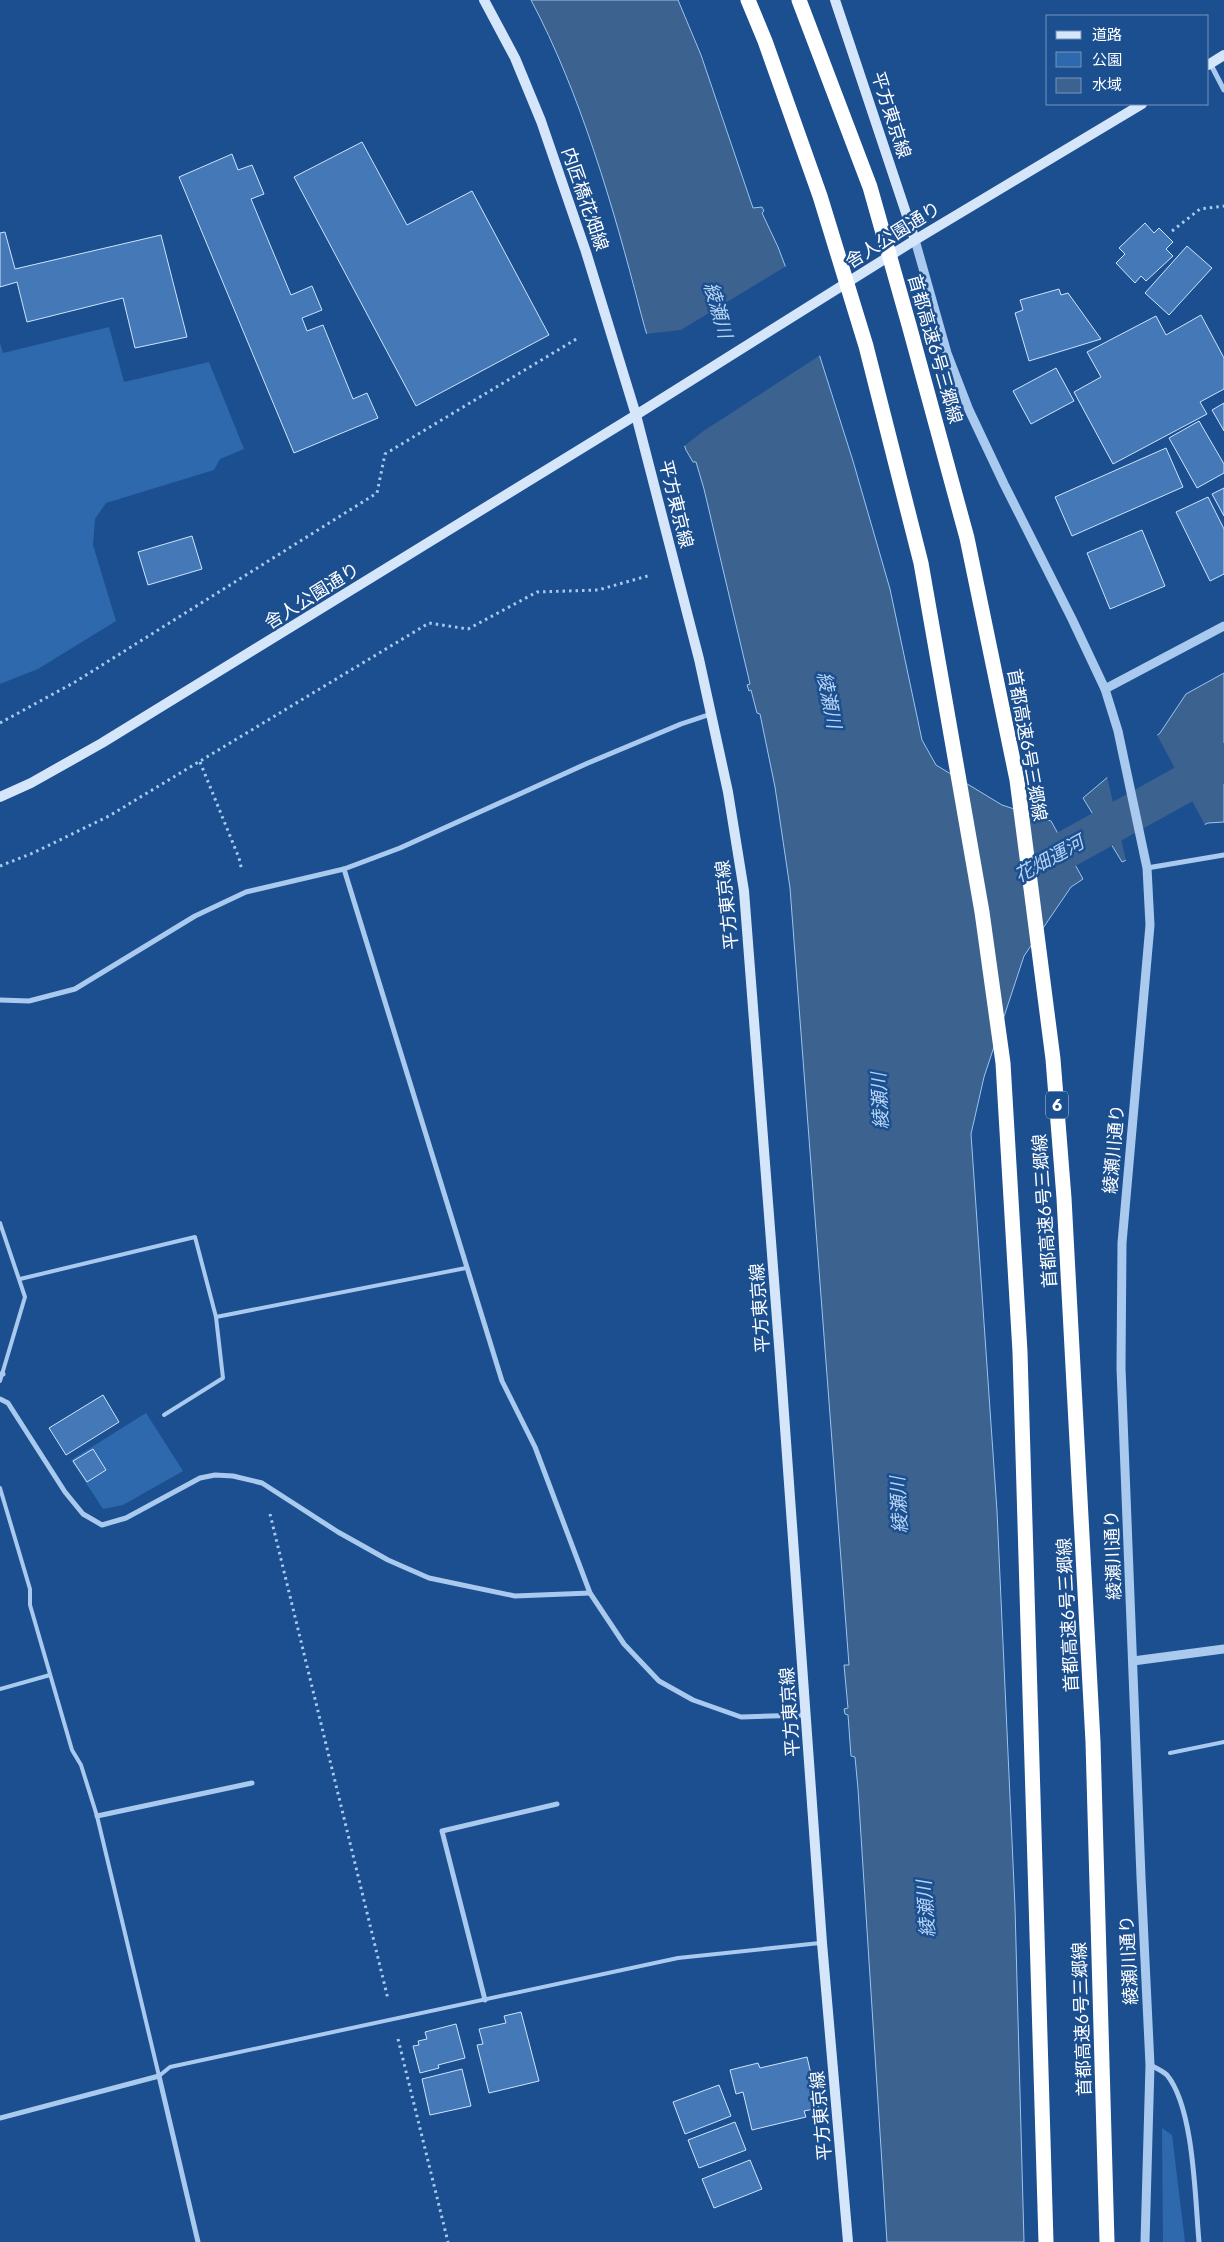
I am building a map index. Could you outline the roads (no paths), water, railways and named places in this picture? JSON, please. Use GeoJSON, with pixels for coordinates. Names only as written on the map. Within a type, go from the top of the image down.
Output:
{"type":"FeatureCollection","features":[{"type":"Feature","properties":{"kind":"highway","name":"首都高速6号三郷線"},"geometry":{"type":"LineString","coordinates":[[748,0],[765,41],[820,196],[866,346],[922,563],[982,912],[991,978],[1003,1073],[1020,1352],[1046,2242]]}},
{"type":"Feature","properties":{"kind":"highway","name":"首都高速6号三郷線"},"geometry":{"type":"LineString","coordinates":[[799,0],[870,187],[909,326],[967,538],[1017,780],[1053,1059],[1065,1208],[1093,1742],[1107,2242]]}},
{"type":"Feature","properties":{"kind":"main road","name":"内匠橋花畑線"},"geometry":{"type":"LineString","coordinates":[[484,0],[515,58],[541,121],[586,252],[636,415]]}},
{"type":"Feature","properties":{"kind":"main road","name":"平方東京線"},"geometry":{"type":"LineString","coordinates":[[834,0],[915,240]]}},
{"type":"Feature","properties":{"kind":"main road"},"geometry":{"type":"LineString","coordinates":[[1209,64],[1224,54]]}},
{"type":"Feature","properties":{"kind":"main road","name":"舎人公園通り"},"geometry":{"type":"LineString","coordinates":[[0,797],[31,783],[102,743],[636,415],[915,240],[1140,105]]}},
{"type":"Feature","properties":{"kind":"main road","name":"平方東京線"},"geometry":{"type":"LineString","coordinates":[[636,415],[712,714],[728,792],[744,891],[822,1943],[848,2242]]}},
{"type":"Feature","properties":{"kind":"street"},"geometry":{"type":"LineString","coordinates":[[1209,64],[1224,90]]}},
{"type":"Feature","properties":{"kind":"street","name":"綾瀬川通り"},"geometry":{"type":"LineString","coordinates":[[915,240],[947,353],[968,410],[1072,619],[1104,689],[1118,731],[1146,868],[1150,924],[1122,1243],[1121,1368],[1150,2065],[1145,2242]]}},
{"type":"Feature","properties":{"kind":"street"},"geometry":{"type":"LineString","coordinates":[[1104,689],[1224,626]]}},
{"type":"Feature","properties":{"kind":"street"},"geometry":{"type":"LineString","coordinates":[[0,1000],[29,1001],[75,989],[195,916],[246,892],[344,869],[400,848],[681,724],[712,714]]}},
{"type":"Feature","properties":{"kind":"street"},"geometry":{"type":"LineString","coordinates":[[1146,868],[1224,855]]}},
{"type":"Feature","properties":{"kind":"street"},"geometry":{"type":"LineString","coordinates":[[344,869],[502,1381],[535,1447],[590,1593],[624,1644],[659,1681],[693,1700],[741,1717],[806,1715]]}},
{"type":"Feature","properties":{"kind":"street"},"geometry":{"type":"LineString","coordinates":[[0,1399],[8,1403],[60,1484],[82,1514],[102,1525],[126,1518],[200,1478],[215,1475],[262,1483],[388,1560],[429,1578],[515,1596],[590,1593]]}},
{"type":"Feature","properties":{"kind":"street"},"geometry":{"type":"LineString","coordinates":[[1134,1661],[1224,1649]]}},
{"type":"Feature","properties":{"kind":"street"},"geometry":{"type":"LineString","coordinates":[[97,1816],[252,1783]]}},
{"type":"Feature","properties":{"kind":"street"},"geometry":{"type":"LineString","coordinates":[[485,2000],[442,1831],[557,1804]]}},
{"type":"Feature","properties":{"kind":"street"},"geometry":{"type":"LineString","coordinates":[[1150,2065],[1166,2074],[1179,2095],[1186,2118],[1199,2242]]}},
{"type":"Feature","properties":{"kind":"street"},"geometry":{"type":"LineString","coordinates":[[0,2118],[158,2076],[198,2242]]}},
{"type":"Feature","properties":{"kind":"lane"},"geometry":{"type":"LineString","coordinates":[[0,1223],[20,1279],[24,1298],[0,1381]]}},
{"type":"Feature","properties":{"kind":"lane"},"geometry":{"type":"LineString","coordinates":[[20,1279],[195,1237],[216,1317],[223,1378],[164,1415]]}},
{"type":"Feature","properties":{"kind":"lane"},"geometry":{"type":"LineString","coordinates":[[216,1317],[466,1268]]}},
{"type":"Feature","properties":{"kind":"lane"},"geometry":{"type":"LineString","coordinates":[[0,1488],[30,1589],[30,1605],[72,1750],[81,1765],[97,1816],[158,2076],[170,2067],[678,1958],[822,1943]]}},
{"type":"Feature","properties":{"kind":"lane"},"geometry":{"type":"LineString","coordinates":[[0,1689],[50,1675]]}},
{"type":"Feature","properties":{"kind":"lane"},"geometry":{"type":"LineString","coordinates":[[1170,1753],[1224,1742]]}},
{"type":"Feature","properties":{"kind":"water","name":"綾瀬川"},"geometry":{"type":"Polygon","coordinates":[[[531,0],[678,0],[701,55],[753,208],[762,207],[764,211],[762,213],[778,247],[820,357],[853,461],[890,589],[922,740],[936,765],[1002,805],[1051,821],[1083,879],[1071,887],[1024,956],[984,1077],[971,1134],[997,1511],[1015,1907],[1024,2242],[887,2242],[858,1789],[855,1757],[851,1756],[848,1715],[845,1714],[844,1709],[848,1708],[844,1665],[849,1665],[790,888],[775,787],[760,714],[757,713],[751,690],[749,691],[747,685],[750,684],[696,462],[693,462],[686,450],[656,363],[607,192],[580,112],[549,36],[531,0]]]}},
{"type":"Feature","properties":{"kind":"water"},"geometry":{"type":"Polygon","coordinates":[[[1224,673],[1224,822],[1208,823],[1122,862],[1083,798],[1160,733],[1186,694],[1224,673]]]}},
{"type":"Feature","properties":{"kind":"waterway","name":"花畑運河"},"geometry":{"type":"LineString","coordinates":[[1022,874],[1224,762]]}}]}
